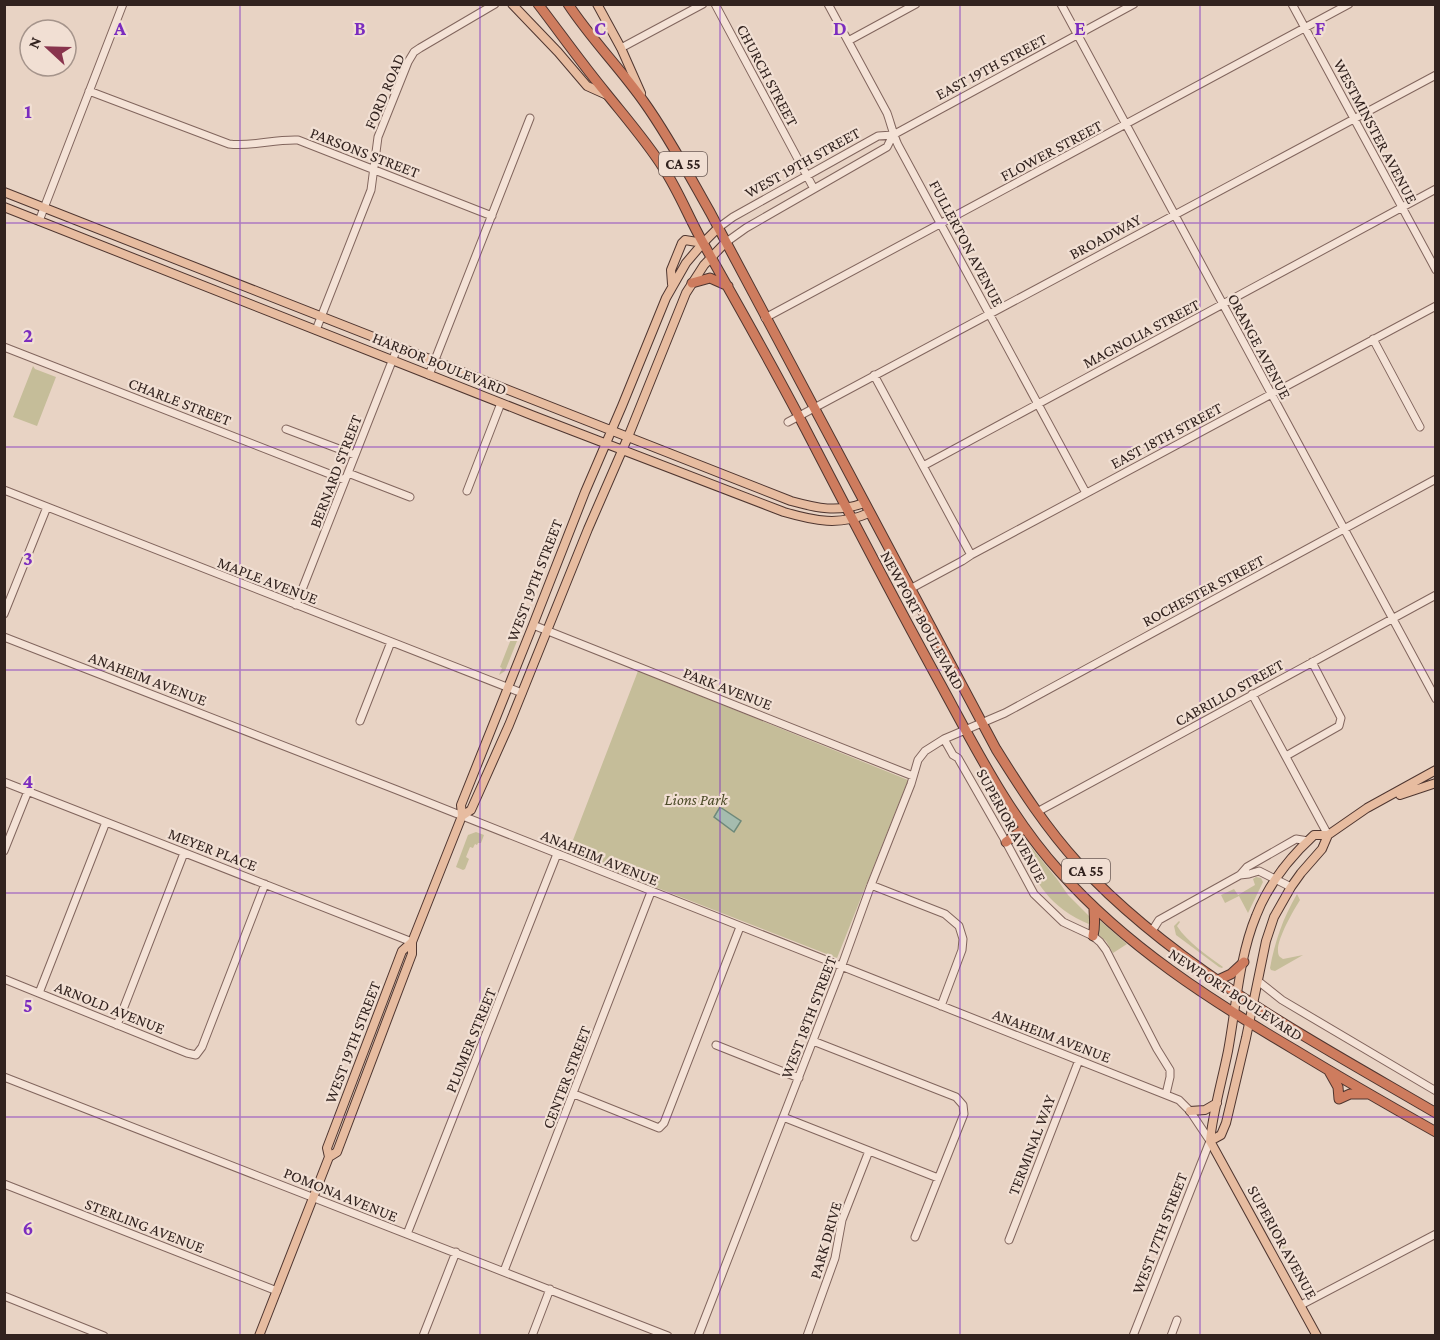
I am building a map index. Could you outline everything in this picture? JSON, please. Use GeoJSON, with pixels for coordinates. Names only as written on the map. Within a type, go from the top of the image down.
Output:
{"type":"FeatureCollection","features":[{"type":"Feature","properties":{"kind":"highway","name":"CA 55"},"geometry":{"type":"LineString","coordinates":[[538,4],[607,95]]}},
{"type":"Feature","properties":{"kind":"highway","name":"CA 55"},"geometry":{"type":"LineString","coordinates":[[568,4],[644,102]]}},
{"type":"Feature","properties":{"kind":"highway","name":"NEWPORT BOULEVARD"},"geometry":{"type":"LineString","coordinates":[[607,95],[633,126],[665,171],[799,416],[965,730],[1025,828],[1059,870],[1094,907],[1154,958],[1234,1014],[1436,1132]]}},
{"type":"Feature","properties":{"kind":"highway","name":"NEWPORT BOULEVARD"},"geometry":{"type":"LineString","coordinates":[[644,102],[679,158],[718,228],[982,723],[1012,777],[1036,812],[1089,874],[1121,906],[1152,932],[1238,994],[1321,1046],[1436,1113]]}},
{"type":"Feature","properties":{"kind":"highway"},"geometry":{"type":"LineString","coordinates":[[692,283],[710,278],[728,286]]}},
{"type":"Feature","properties":{"kind":"highway"},"geometry":{"type":"LineString","coordinates":[[1006,842],[1025,828]]}},
{"type":"Feature","properties":{"kind":"highway"},"geometry":{"type":"LineString","coordinates":[[1093,936],[1096,923],[1094,907]]}},
{"type":"Feature","properties":{"kind":"highway"},"geometry":{"type":"LineString","coordinates":[[1218,980],[1231,974],[1244,962]]}},
{"type":"Feature","properties":{"kind":"highway"},"geometry":{"type":"LineString","coordinates":[[1328,1070],[1338,1087],[1339,1099],[1350,1094],[1368,1094]]}},
{"type":"Feature","properties":{"kind":"main road","name":"NEWPORT BOULEVARD"},"geometry":{"type":"LineString","coordinates":[[512,4],[587,86],[607,95]]}},
{"type":"Feature","properties":{"kind":"main road","name":"NEWPORT BOULEVARD"},"geometry":{"type":"LineString","coordinates":[[597,4],[621,48],[644,102]]}},
{"type":"Feature","properties":{"kind":"main road","name":"HARBOR BOULEVARD"},"geometry":{"type":"LineString","coordinates":[[4,192],[791,501],[834,510],[864,503]]}},
{"type":"Feature","properties":{"kind":"main road","name":"HARBOR BOULEVARD"},"geometry":{"type":"LineString","coordinates":[[4,207],[784,512],[820,520],[841,521],[852,520],[869,513]]}},
{"type":"Feature","properties":{"kind":"main road","name":"WEST 19TH STREET"},"geometry":{"type":"LineString","coordinates":[[259,1335],[329,1157],[327,1148],[402,951],[412,942],[462,816],[460,806],[605,443],[672,286],[686,263],[718,228]]}},
{"type":"Feature","properties":{"kind":"main road"},"geometry":{"type":"LineString","coordinates":[[672,286],[671,270],[682,243],[685,240],[703,243]]}},
{"type":"Feature","properties":{"kind":"main road","name":"WEST 19TH STREET"},"geometry":{"type":"LineString","coordinates":[[462,816],[471,810],[522,693],[675,320],[692,283],[711,256],[725,243]]}},
{"type":"Feature","properties":{"kind":"main road"},"geometry":{"type":"LineString","coordinates":[[1210,1141],[1221,1135],[1226,1123],[1263,954],[1269,930],[1280,905],[1301,873],[1322,849],[1328,835],[1357,814],[1436,770]]}},
{"type":"Feature","properties":{"kind":"main road"},"geometry":{"type":"LineString","coordinates":[[1379,801],[1436,783]]}},
{"type":"Feature","properties":{"kind":"main road"},"geometry":{"type":"LineString","coordinates":[[1210,1141],[1244,962],[1256,915],[1276,879],[1291,859],[1314,834],[1328,835]]}},
{"type":"Feature","properties":{"kind":"main road"},"geometry":{"type":"LineString","coordinates":[[1187,1107],[1205,1110],[1217,1103]]}},
{"type":"Feature","properties":{"kind":"main road","name":"SUPERIOR AVENUE"},"geometry":{"type":"LineString","coordinates":[[1210,1141],[1317,1335]]}},
{"type":"Feature","properties":{"kind":"street"},"geometry":{"type":"LineString","coordinates":[[39,221],[123,4]]}},
{"type":"Feature","properties":{"kind":"street","name":"FORD ROAD"},"geometry":{"type":"LineString","coordinates":[[316,330],[371,190],[378,137],[408,62],[414,52],[495,4]]}},
{"type":"Feature","properties":{"kind":"street"},"geometry":{"type":"LineString","coordinates":[[621,48],[703,4]]}},
{"type":"Feature","properties":{"kind":"street","name":"CHURCH STREET"},"geometry":{"type":"LineString","coordinates":[[716,4],[814,189]]}},
{"type":"Feature","properties":{"kind":"street","name":"FULLERTON AVENUE"},"geometry":{"type":"LineString","coordinates":[[828,4],[887,113],[893,135],[1086,493]]}},
{"type":"Feature","properties":{"kind":"street"},"geometry":{"type":"LineString","coordinates":[[848,41],[916,4]]}},
{"type":"Feature","properties":{"kind":"street","name":"ORANGE AVENUE"},"geometry":{"type":"LineString","coordinates":[[1061,4],[1436,699]]}},
{"type":"Feature","properties":{"kind":"street","name":"EAST 19TH STREET"},"geometry":{"type":"LineString","coordinates":[[893,135],[1134,4]]}},
{"type":"Feature","properties":{"kind":"street","name":"WESTMINSTER AVENUE"},"geometry":{"type":"LineString","coordinates":[[1292,4],[1436,270]]}},
{"type":"Feature","properties":{"kind":"street","name":"FLOWER STREET"},"geometry":{"type":"LineString","coordinates":[[765,318],[1349,4]]}},
{"type":"Feature","properties":{"kind":"street","name":"BROADWAY"},"geometry":{"type":"LineString","coordinates":[[788,422],[1436,75]]}},
{"type":"Feature","properties":{"kind":"street","name":"PARSONS STREET"},"geometry":{"type":"LineString","coordinates":[[89,91],[229,144],[253,144],[284,139],[298,140],[492,216]]}},
{"type":"Feature","properties":{"kind":"street"},"geometry":{"type":"LineString","coordinates":[[429,375],[530,118]]}},
{"type":"Feature","properties":{"kind":"street","name":"WEST 19TH STREET"},"geometry":{"type":"LineString","coordinates":[[718,228],[733,217],[878,136],[893,135]]}},
{"type":"Feature","properties":{"kind":"street","name":"WEST 19TH STREET"},"geometry":{"type":"LineString","coordinates":[[725,243],[746,228],[887,147],[893,135]]}},
{"type":"Feature","properties":{"kind":"street","name":"MAGNOLIA STREET"},"geometry":{"type":"LineString","coordinates":[[923,466],[1436,189]]}},
{"type":"Feature","properties":{"kind":"street","name":"EAST 18TH STREET"},"geometry":{"type":"LineString","coordinates":[[910,589],[1436,306]]}},
{"type":"Feature","properties":{"kind":"street"},"geometry":{"type":"LineString","coordinates":[[1373,339],[1420,427]]}},
{"type":"Feature","properties":{"kind":"street","name":"BERNARD STREET"},"geometry":{"type":"LineString","coordinates":[[296,605],[398,346]]}},
{"type":"Feature","properties":{"kind":"street","name":"CHARLE STREET"},"geometry":{"type":"LineString","coordinates":[[4,347],[347,477],[410,497]]}},
{"type":"Feature","properties":{"kind":"street"},"geometry":{"type":"LineString","coordinates":[[874,375],[971,555]]}},
{"type":"Feature","properties":{"kind":"street"},"geometry":{"type":"LineString","coordinates":[[467,491],[501,403]]}},
{"type":"Feature","properties":{"kind":"street"},"geometry":{"type":"LineString","coordinates":[[286,429],[355,455]]}},
{"type":"Feature","properties":{"kind":"street","name":"ROCHESTER STREET"},"geometry":{"type":"LineString","coordinates":[[965,730],[1012,709],[1436,479]]}},
{"type":"Feature","properties":{"kind":"street","name":"MAPLE AVENUE"},"geometry":{"type":"LineString","coordinates":[[4,490],[522,693]]}},
{"type":"Feature","properties":{"kind":"street"},"geometry":{"type":"LineString","coordinates":[[4,614],[47,507]]}},
{"type":"Feature","properties":{"kind":"street","name":"CABRILLO STREET"},"geometry":{"type":"LineString","coordinates":[[1036,812],[1436,595]]}},
{"type":"Feature","properties":{"kind":"street","name":"PARK AVENUE"},"geometry":{"type":"LineString","coordinates":[[533,625],[913,776]]}},
{"type":"Feature","properties":{"kind":"street","name":"ANAHEIM AVENUE"},"geometry":{"type":"LineString","coordinates":[[4,637],[1166,1094],[1187,1107]]}},
{"type":"Feature","properties":{"kind":"street"},"geometry":{"type":"LineString","coordinates":[[360,721],[391,642]]}},
{"type":"Feature","properties":{"kind":"street"},"geometry":{"type":"LineString","coordinates":[[1286,756],[1339,726],[1341,718],[1312,662]]}},
{"type":"Feature","properties":{"kind":"street"},"geometry":{"type":"LineString","coordinates":[[1252,694],[1328,835]]}},
{"type":"Feature","properties":{"kind":"street","name":"WEST 18TH STREET"},"geometry":{"type":"LineString","coordinates":[[698,1335],[842,967],[911,784],[915,766],[921,754],[928,748],[965,730]]}},
{"type":"Feature","properties":{"kind":"street","name":"SUPERIOR AVENUE"},"geometry":{"type":"LineString","coordinates":[[944,739],[953,755],[958,759],[1034,894],[1063,922],[1093,936],[1106,950],[1170,1070],[1166,1094]]}},
{"type":"Feature","properties":{"kind":"street","name":"MEYER PLACE"},"geometry":{"type":"LineString","coordinates":[[4,782],[412,942]]}},
{"type":"Feature","properties":{"kind":"street"},"geometry":{"type":"LineString","coordinates":[[4,851],[28,791]]}},
{"type":"Feature","properties":{"kind":"street"},"geometry":{"type":"LineString","coordinates":[[39,993],[106,822]]}},
{"type":"Feature","properties":{"kind":"street"},"geometry":{"type":"LineString","coordinates":[[1152,932],[1159,920],[1240,875],[1247,867],[1296,839],[1308,841]]}},
{"type":"Feature","properties":{"kind":"street"},"geometry":{"type":"LineString","coordinates":[[117,1025],[184,852]]}},
{"type":"Feature","properties":{"kind":"street","name":"PLUMER STREET"},"geometry":{"type":"LineString","coordinates":[[407,1234],[557,854]]}},
{"type":"Feature","properties":{"kind":"street"},"geometry":{"type":"LineString","coordinates":[[1240,875],[1259,871],[1291,887]]}},
{"type":"Feature","properties":{"kind":"street","name":"ARNOLD AVENUE"},"geometry":{"type":"LineString","coordinates":[[4,979],[192,1055],[196,1054],[202,1047],[265,884]]}},
{"type":"Feature","properties":{"kind":"street"},"geometry":{"type":"LineString","coordinates":[[871,885],[945,914],[959,926],[963,939],[962,950],[941,1006]]}},
{"type":"Feature","properties":{"kind":"street","name":"CENTER STREET"},"geometry":{"type":"LineString","coordinates":[[504,1271],[651,892]]}},
{"type":"Feature","properties":{"kind":"street"},"geometry":{"type":"LineString","coordinates":[[574,1094],[659,1128],[664,1124],[740,927]]}},
{"type":"Feature","properties":{"kind":"street"},"geometry":{"type":"LineString","coordinates":[[1258,981],[1282,1000],[1436,1091]]}},
{"type":"Feature","properties":{"kind":"street"},"geometry":{"type":"LineString","coordinates":[[813,1041],[956,1097],[963,1105],[964,1114],[915,1237]]}},
{"type":"Feature","properties":{"kind":"street"},"geometry":{"type":"LineString","coordinates":[[716,1045],[799,1078]]}},
{"type":"Feature","properties":{"kind":"street","name":"TERMINAL WAY"},"geometry":{"type":"LineString","coordinates":[[1009,1240],[1079,1060]]}},
{"type":"Feature","properties":{"kind":"street","name":"POMONA AVENUE"},"geometry":{"type":"LineString","coordinates":[[4,1077],[668,1335]]}},
{"type":"Feature","properties":{"kind":"street","name":"SUPERIOR AVENUE"},"geometry":{"type":"LineString","coordinates":[[1187,1107],[1210,1141]]}},
{"type":"Feature","properties":{"kind":"street"},"geometry":{"type":"LineString","coordinates":[[783,1117],[938,1178]]}},
{"type":"Feature","properties":{"kind":"street","name":"WEST 17TH STREET"},"geometry":{"type":"LineString","coordinates":[[1134,1335],[1210,1141]]}},
{"type":"Feature","properties":{"kind":"street","name":"PARK DRIVE"},"geometry":{"type":"LineString","coordinates":[[807,1335],[836,1258],[842,1220],[869,1151]]}},
{"type":"Feature","properties":{"kind":"street","name":"STERLING AVENUE"},"geometry":{"type":"LineString","coordinates":[[4,1184],[277,1291]]}},
{"type":"Feature","properties":{"kind":"street"},"geometry":{"type":"LineString","coordinates":[[1301,1305],[1436,1234]]}},
{"type":"Feature","properties":{"kind":"street"},"geometry":{"type":"LineString","coordinates":[[423,1335],[456,1252]]}},
{"type":"Feature","properties":{"kind":"street"},"geometry":{"type":"LineString","coordinates":[[532,1335],[550,1289]]}},
{"type":"Feature","properties":{"kind":"street"},"geometry":{"type":"LineString","coordinates":[[4,1296],[104,1335]]}},
{"type":"Feature","properties":{"kind":"street"},"geometry":{"type":"LineString","coordinates":[[1171,1335],[1177,1320]]}},
{"type":"Feature","properties":{"kind":"green space"},"geometry":{"type":"Polygon","coordinates":[[[33,366],[35,369],[56,377],[37,426],[13,417],[33,366]]]}},
{"type":"Feature","properties":{"kind":"green space"},"geometry":{"type":"Polygon","coordinates":[[[513,634],[519,636],[505,671],[499,675],[502,668],[500,667],[513,634]]]}},
{"type":"Feature","properties":{"kind":"green space","name":"Lions Park"},"geometry":{"type":"Polygon","coordinates":[[[638,671],[908,780],[837,958],[568,853],[638,671]]]}},
{"type":"Feature","properties":{"kind":"green space"},"geometry":{"type":"Polygon","coordinates":[[[476,832],[484,835],[481,843],[475,844],[473,848],[470,847],[465,869],[456,867],[468,835],[476,832]]]}},
{"type":"Feature","properties":{"kind":"green space"},"geometry":{"type":"Polygon","coordinates":[[[1021,840],[1027,842],[1068,895],[1090,917],[1091,925],[1064,910],[1045,892],[1015,842],[1021,840]]]}},
{"type":"Feature","properties":{"kind":"green space"},"geometry":{"type":"Polygon","coordinates":[[[1261,878],[1263,882],[1248,913],[1239,896],[1225,903],[1221,895],[1234,889],[1238,895],[1255,885],[1253,879],[1261,878]]]}},
{"type":"Feature","properties":{"kind":"green space"},"geometry":{"type":"Polygon","coordinates":[[[1297,894],[1300,900],[1283,932],[1278,953],[1283,959],[1303,955],[1275,971],[1271,970],[1280,930],[1297,894]]]}},
{"type":"Feature","properties":{"kind":"green space"},"geometry":{"type":"Polygon","coordinates":[[[1098,919],[1127,944],[1113,953],[1106,941],[1096,933],[1098,919]]]}},
{"type":"Feature","properties":{"kind":"green space"},"geometry":{"type":"Polygon","coordinates":[[[1179,921],[1177,926],[1186,938],[1222,968],[1176,935],[1174,926],[1179,921]]]}},
{"type":"Feature","properties":{"kind":"green space"},"geometry":{"type":"Polygon","coordinates":[[[1268,1207],[1286,1240],[1283,1242],[1286,1247],[1282,1250],[1262,1210],[1268,1207]]]}},
{"type":"Feature","properties":{"kind":"shaded area"},"geometry":{"type":"Polygon","coordinates":[[[720,807],[741,821],[734,832],[714,817],[720,807]]]}}]}
